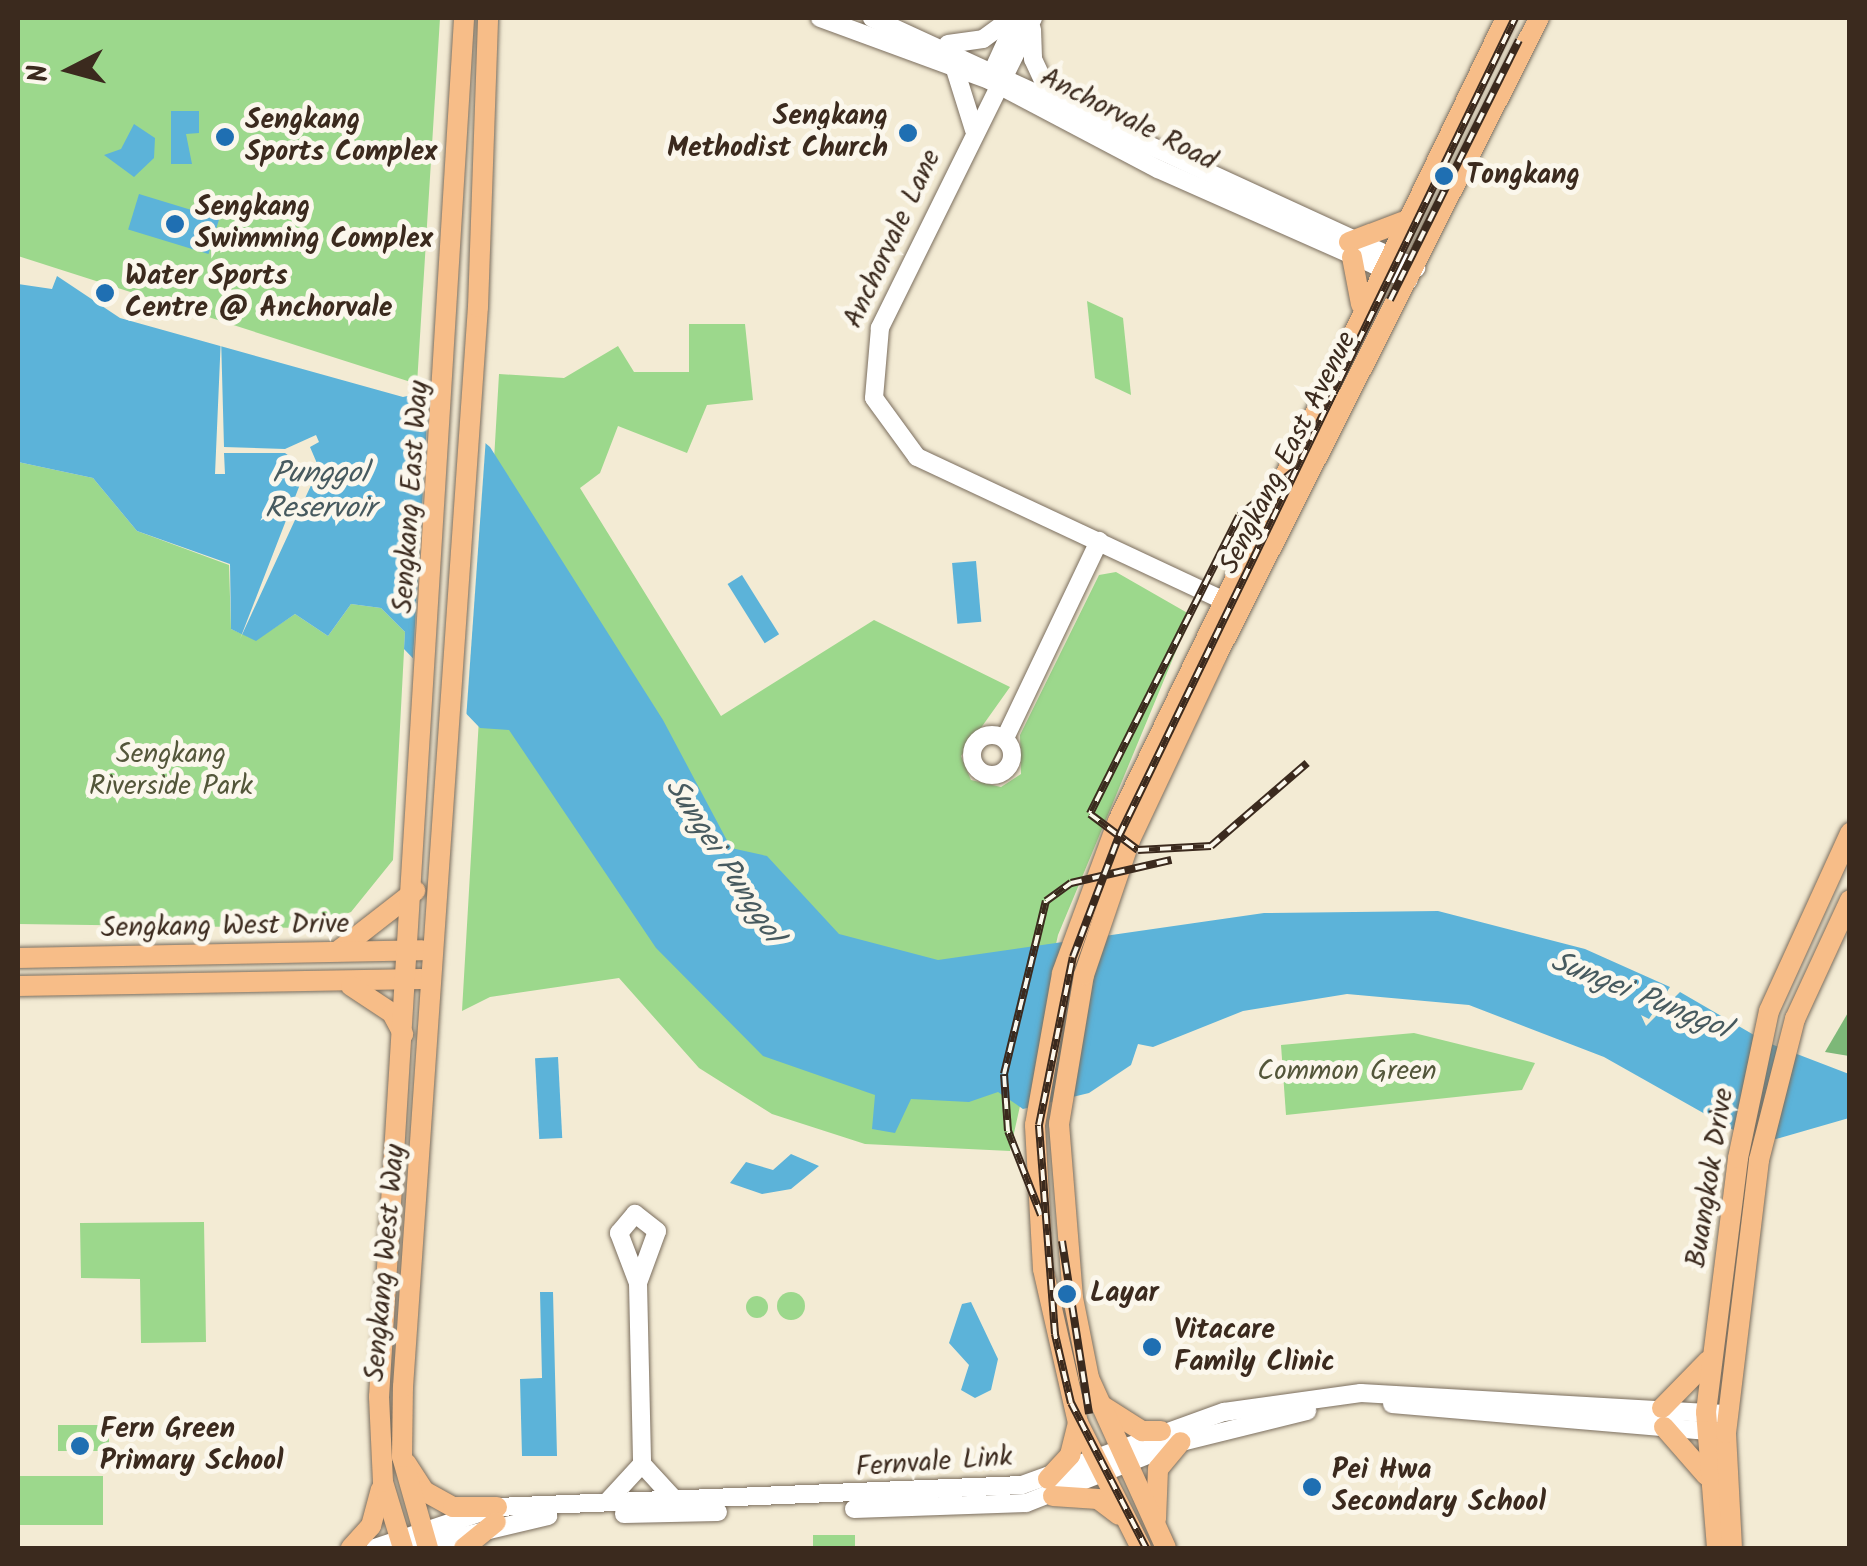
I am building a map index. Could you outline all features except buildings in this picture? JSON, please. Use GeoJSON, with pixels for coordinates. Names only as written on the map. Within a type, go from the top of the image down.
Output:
{"type":"FeatureCollection","features":[{"type":"Feature","properties":{"kind":"main road"},"geometry":{"type":"LineString","coordinates":[[451,18],[462,55]]}},
{"type":"Feature","properties":{"kind":"main road","name":"Sengkang East Way"},"geometry":{"type":"LineString","coordinates":[[408,980],[452,305],[464,18]]}},
{"type":"Feature","properties":{"kind":"main road"},"geometry":{"type":"LineString","coordinates":[[488,27],[499,18]]}},
{"type":"Feature","properties":{"kind":"main road","name":"Sengkang East Avenue"},"geometry":{"type":"LineString","coordinates":[[1089,918],[1361,311],[1506,18]]}},
{"type":"Feature","properties":{"kind":"main road","name":"Sengkang East Avenue"},"geometry":{"type":"LineString","coordinates":[[1089,918],[1169,712],[1412,274],[1539,18]]}},
{"type":"Feature","properties":{"kind":"main road","name":"Sengkang East Way"},"geometry":{"type":"LineString","coordinates":[[433,978],[478,308],[488,27]]}},
{"type":"Feature","properties":{"kind":"main road"},"geometry":{"type":"LineString","coordinates":[[1361,311],[1350,249],[1386,234],[1408,214]]}},
{"type":"Feature","properties":{"kind":"main road","name":"Buangkok Drive"},"geometry":{"type":"LineString","coordinates":[[1716,1548],[1709,1481],[1769,1012],[1850,833]]}},
{"type":"Feature","properties":{"kind":"main road"},"geometry":{"type":"LineString","coordinates":[[335,953],[415,886]]}},
{"type":"Feature","properties":{"kind":"main road","name":"Buangkok Drive"},"geometry":{"type":"LineString","coordinates":[[1732,1548],[1716,1423],[1714,1350],[1749,1159],[1795,1019],[1850,900]]}},
{"type":"Feature","properties":{"kind":"main road"},"geometry":{"type":"LineString","coordinates":[[1089,918],[1059,1124],[1073,1298],[1099,1404],[1121,1461],[1162,1540]]}},
{"type":"Feature","properties":{"kind":"main road"},"geometry":{"type":"LineString","coordinates":[[1089,918],[1036,1125],[1044,1269],[1078,1424],[1141,1548]]}},
{"type":"Feature","properties":{"kind":"main road","name":"Sengkang West Drive"},"geometry":{"type":"LineString","coordinates":[[18,958],[434,950]]}},
{"type":"Feature","properties":{"kind":"main road"},"geometry":{"type":"LineString","coordinates":[[18,986],[351,986],[433,978]]}},
{"type":"Feature","properties":{"kind":"main road","name":"Sengkang West Way"},"geometry":{"type":"LineString","coordinates":[[415,1543],[402,1457],[433,978]]}},
{"type":"Feature","properties":{"kind":"main road","name":"Sengkang West Way"},"geometry":{"type":"LineString","coordinates":[[408,980],[379,1397],[382,1482],[415,1543]]}},
{"type":"Feature","properties":{"kind":"main road"},"geometry":{"type":"LineString","coordinates":[[351,986],[392,1013],[404,1036]]}},
{"type":"Feature","properties":{"kind":"main road"},"geometry":{"type":"LineString","coordinates":[[1709,1481],[1663,1418],[1697,1380],[1714,1350]]}},
{"type":"Feature","properties":{"kind":"main road"},"geometry":{"type":"LineString","coordinates":[[1099,1404],[1142,1431],[1171,1437],[1158,1469],[1162,1540]]}},
{"type":"Feature","properties":{"kind":"main road"},"geometry":{"type":"LineString","coordinates":[[1078,1424],[1070,1455],[1051,1488],[1098,1499],[1125,1519]]}},
{"type":"Feature","properties":{"kind":"main road"},"geometry":{"type":"LineString","coordinates":[[402,1457],[438,1500],[496,1514],[464,1548]]}},
{"type":"Feature","properties":{"kind":"main road"},"geometry":{"type":"LineString","coordinates":[[351,1548],[371,1526],[382,1482]]}},
{"type":"Feature","properties":{"kind":"street","name":"Anchorvale Road"},"geometry":{"type":"LineString","coordinates":[[820,18],[954,66],[997,76]]}},
{"type":"Feature","properties":{"kind":"street","name":"Anchorvale Road"},"geometry":{"type":"LineString","coordinates":[[872,18],[942,44],[1043,101],[1350,249],[1412,274]]}},
{"type":"Feature","properties":{"kind":"street"},"geometry":{"type":"LineString","coordinates":[[942,44],[983,39],[1014,18]]}},
{"type":"Feature","properties":{"kind":"street"},"geometry":{"type":"LineString","coordinates":[[997,76],[1014,18]]}},
{"type":"Feature","properties":{"kind":"street"},"geometry":{"type":"LineString","coordinates":[[954,66],[974,130],[1003,108],[1043,101],[1033,59],[1034,18]]}},
{"type":"Feature","properties":{"kind":"street"},"geometry":{"type":"LineString","coordinates":[[997,76],[1034,18]]}},
{"type":"Feature","properties":{"kind":"street","name":"Anchorvale Lane"},"geometry":{"type":"LineString","coordinates":[[997,76],[872,348],[874,398],[917,457],[1231,604]]}},
{"type":"Feature","properties":{"kind":"street"},"geometry":{"type":"LineString","coordinates":[[1008,734],[1099,541]]}},
{"type":"Feature","properties":{"kind":"street"},"geometry":{"type":"LineString","coordinates":[[638,1283],[642,1464],[676,1500]]}},
{"type":"Feature","properties":{"kind":"street","name":"Fernvale Link"},"geometry":{"type":"LineString","coordinates":[[496,1514],[1008,1505],[1256,1406],[1361,1393],[1716,1423]]}},
{"type":"Feature","properties":{"kind":"street"},"geometry":{"type":"LineString","coordinates":[[606,1503],[642,1464]]}},
{"type":"Feature","properties":{"kind":"street","name":"Fernvale Link"},"geometry":{"type":"LineString","coordinates":[[375,1548],[415,1543],[496,1514],[606,1503],[1051,1488]]}},
{"type":"Feature","properties":{"kind":"green space","name":"Sengkang Sports Complex"},"geometry":{"type":"Polygon","coordinates":[[[18,18],[440,18],[417,384],[18,256],[18,18]]]}},
{"type":"Feature","properties":{"kind":"green space"},"geometry":{"type":"Polygon","coordinates":[[[1087,301],[1123,318],[1131,395],[1095,378],[1087,301]]]}},
{"type":"Feature","properties":{"kind":"green space"},"geometry":{"type":"Polygon","coordinates":[[[689,324],[745,324],[753,400],[707,405],[687,453],[618,426],[600,473],[580,488],[721,716],[874,620],[1010,687],[961,756],[971,780],[1001,787],[1021,774],[1020,735],[1099,575],[1116,572],[1191,615],[1058,935],[1010,1151],[865,1144],[772,1114],[699,1068],[619,978],[490,997],[462,1011],[499,374],[564,378],[618,346],[634,372],[689,372],[689,324]]]}},
{"type":"Feature","properties":{"kind":"green space","name":"Sengkang Riverside Park"},"geometry":{"type":"Polygon","coordinates":[[[18,462],[93,478],[137,531],[229,565],[231,629],[256,640],[295,614],[328,636],[351,604],[381,608],[405,632],[393,860],[351,912],[307,928],[18,924],[18,462]]]}},
{"type":"Feature","properties":{"kind":"green space"},"geometry":{"type":"Polygon","coordinates":[[[1849,1011],[1849,1056],[1825,1052],[1849,1011]]]}},
{"type":"Feature","properties":{"kind":"green space","name":"Common Green"},"geometry":{"type":"Polygon","coordinates":[[[1414,1033],[1535,1063],[1522,1090],[1286,1115],[1281,1045],[1414,1033]]]}},
{"type":"Feature","properties":{"kind":"green space"},"geometry":{"type":"Polygon","coordinates":[[[204,1222],[206,1342],[141,1343],[140,1279],[81,1278],[80,1223],[204,1222]]]}},
{"type":"Feature","properties":{"kind":"green space"},"geometry":{"type":"Polygon","coordinates":[[[791,1292],[801,1296],[805,1306],[801,1316],[791,1320],[781,1316],[777,1306],[781,1296],[791,1292]]]}},
{"type":"Feature","properties":{"kind":"green space"},"geometry":{"type":"Polygon","coordinates":[[[757,1296],[765,1299],[765,1315],[757,1318],[749,1315],[746,1307],[749,1299],[757,1296]]]}},
{"type":"Feature","properties":{"kind":"green space"},"geometry":{"type":"Polygon","coordinates":[[[58,1425],[109,1425],[109,1451],[58,1451],[58,1425]]]}},
{"type":"Feature","properties":{"kind":"green space"},"geometry":{"type":"Polygon","coordinates":[[[18,1476],[103,1476],[103,1525],[18,1525],[18,1476]]]}},
{"type":"Feature","properties":{"kind":"green space"},"geometry":{"type":"Polygon","coordinates":[[[813,1535],[855,1535],[855,1548],[813,1548],[813,1535]]]}},
{"type":"Feature","properties":{"kind":"water","name":"Sengkang Swimming Complex"},"geometry":{"type":"Polygon","coordinates":[[[171,111],[199,111],[199,133],[186,134],[192,164],[171,164],[171,111]]]}},
{"type":"Feature","properties":{"kind":"water"},"geometry":{"type":"Polygon","coordinates":[[[134,124],[155,138],[154,158],[134,177],[104,155],[121,149],[134,124]]]}},
{"type":"Feature","properties":{"kind":"water","name":"Sengkang Swimming Complex"},"geometry":{"type":"Polygon","coordinates":[[[139,194],[219,219],[209,254],[128,229],[139,194]]]}},
{"type":"Feature","properties":{"kind":"water","name":"Punggol Reservoir"},"geometry":{"type":"Polygon","coordinates":[[[57,276],[120,318],[403,397],[425,392],[490,447],[663,720],[731,848],[767,856],[839,934],[938,960],[1264,913],[1438,911],[1585,949],[1670,987],[1649,1019],[1641,1015],[1646,1026],[1680,992],[1766,1042],[1849,1074],[1849,1118],[1776,1139],[1737,1132],[1604,1057],[1469,1005],[1347,994],[1243,1011],[1153,1047],[1138,1044],[1131,1065],[1089,1093],[1023,1109],[998,1092],[969,1102],[911,1099],[895,1133],[872,1129],[875,1095],[763,1056],[656,948],[509,730],[480,728],[404,649],[405,632],[381,608],[351,604],[328,636],[295,614],[256,641],[231,629],[230,564],[137,531],[93,478],[18,462],[18,284],[52,289],[57,276]]]}},
{"type":"Feature","properties":{"kind":"water"},"geometry":{"type":"Polygon","coordinates":[[[976,561],[981,622],[957,624],[952,563],[976,561]]]}},
{"type":"Feature","properties":{"kind":"water"},"geometry":{"type":"Polygon","coordinates":[[[742,575],[779,634],[765,643],[728,584],[742,575]]]}},
{"type":"Feature","properties":{"kind":"water"},"geometry":{"type":"Polygon","coordinates":[[[558,1057],[562,1138],[539,1139],[535,1058],[558,1057]]]}},
{"type":"Feature","properties":{"kind":"water"},"geometry":{"type":"Polygon","coordinates":[[[791,1154],[819,1166],[791,1189],[762,1194],[730,1183],[746,1162],[773,1170],[791,1154]]]}},
{"type":"Feature","properties":{"kind":"water"},"geometry":{"type":"Polygon","coordinates":[[[540,1292],[553,1292],[557,1456],[522,1456],[520,1379],[542,1378],[540,1292]]]}},
{"type":"Feature","properties":{"kind":"water"},"geometry":{"type":"Polygon","coordinates":[[[971,1302],[998,1359],[991,1390],[975,1398],[961,1390],[969,1365],[949,1343],[962,1304],[971,1302]]]}},
{"type":"Feature","properties":{"kind":"pier"},"geometry":{"type":"Polygon","coordinates":[[[221,336],[224,447],[285,449],[316,435],[319,442],[310,447],[319,468],[240,639],[304,474],[289,472],[296,461],[285,453],[224,453],[225,474],[215,474],[221,336]]]}},
{"type":"Feature","properties":{"kind":"pier"},"geometry":{"type":"Polygon","coordinates":[[[429,388],[486,437],[466,720],[413,659],[429,388]]]}},
{"type":"Feature","properties":{"kind":"railway"},"geometry":{"type":"LineString","coordinates":[[1146,1548],[1071,1403],[1055,1334],[1039,1125],[1073,957],[1119,836],[1515,18]]}},
{"type":"Feature","properties":{"kind":"railway"},"geometry":{"type":"LineString","coordinates":[[1390,300],[1519,40]]}},
{"type":"Feature","properties":{"kind":"railway"},"geometry":{"type":"LineString","coordinates":[[1295,470],[1239,516],[1090,814],[1138,850],[1211,846],[1307,763]]}},
{"type":"Feature","properties":{"kind":"railway"},"geometry":{"type":"LineString","coordinates":[[1041,1215],[1008,1131],[1004,1074],[1046,901],[1071,883],[1171,860]]}},
{"type":"Feature","properties":{"kind":"railway"},"geometry":{"type":"LineString","coordinates":[[1062,1241],[1089,1414]]}},
{"type":"Feature","properties":{"kind":"place","name":"Sengkang Methodist Church"},"geometry":{"type":"Point","coordinates":[908,133]}},
{"type":"Feature","properties":{"kind":"place","name":"Sengkang Sports Complex"},"geometry":{"type":"Point","coordinates":[225,137]}},
{"type":"Feature","properties":{"kind":"place","name":"Tongkang"},"geometry":{"type":"Point","coordinates":[1444,176]}},
{"type":"Feature","properties":{"kind":"place","name":"Sengkang Swimming Complex"},"geometry":{"type":"Point","coordinates":[175,224]}},
{"type":"Feature","properties":{"kind":"place","name":"Water Sports Centre @ Anchorvale"},"geometry":{"type":"Point","coordinates":[105,293]}},
{"type":"Feature","properties":{"kind":"place","name":"Layar"},"geometry":{"type":"Point","coordinates":[1067,1294]}},
{"type":"Feature","properties":{"kind":"place","name":"Vitacare Family Clinic"},"geometry":{"type":"Point","coordinates":[1152,1347]}},
{"type":"Feature","properties":{"kind":"place","name":"Fern Green Primary School"},"geometry":{"type":"Point","coordinates":[80,1446]}},
{"type":"Feature","properties":{"kind":"place","name":"Pei Hwa Secondary School"},"geometry":{"type":"Point","coordinates":[1312,1487]}},
{"type":"Feature","properties":{"kind":"water label","name":"Sungei Punggol"},"geometry":{"type":"Point","coordinates":[723,861]}},
{"type":"Feature","properties":{"kind":"water label","name":"Sungei Punggol"},"geometry":{"type":"Point","coordinates":[1640,996]}}]}
